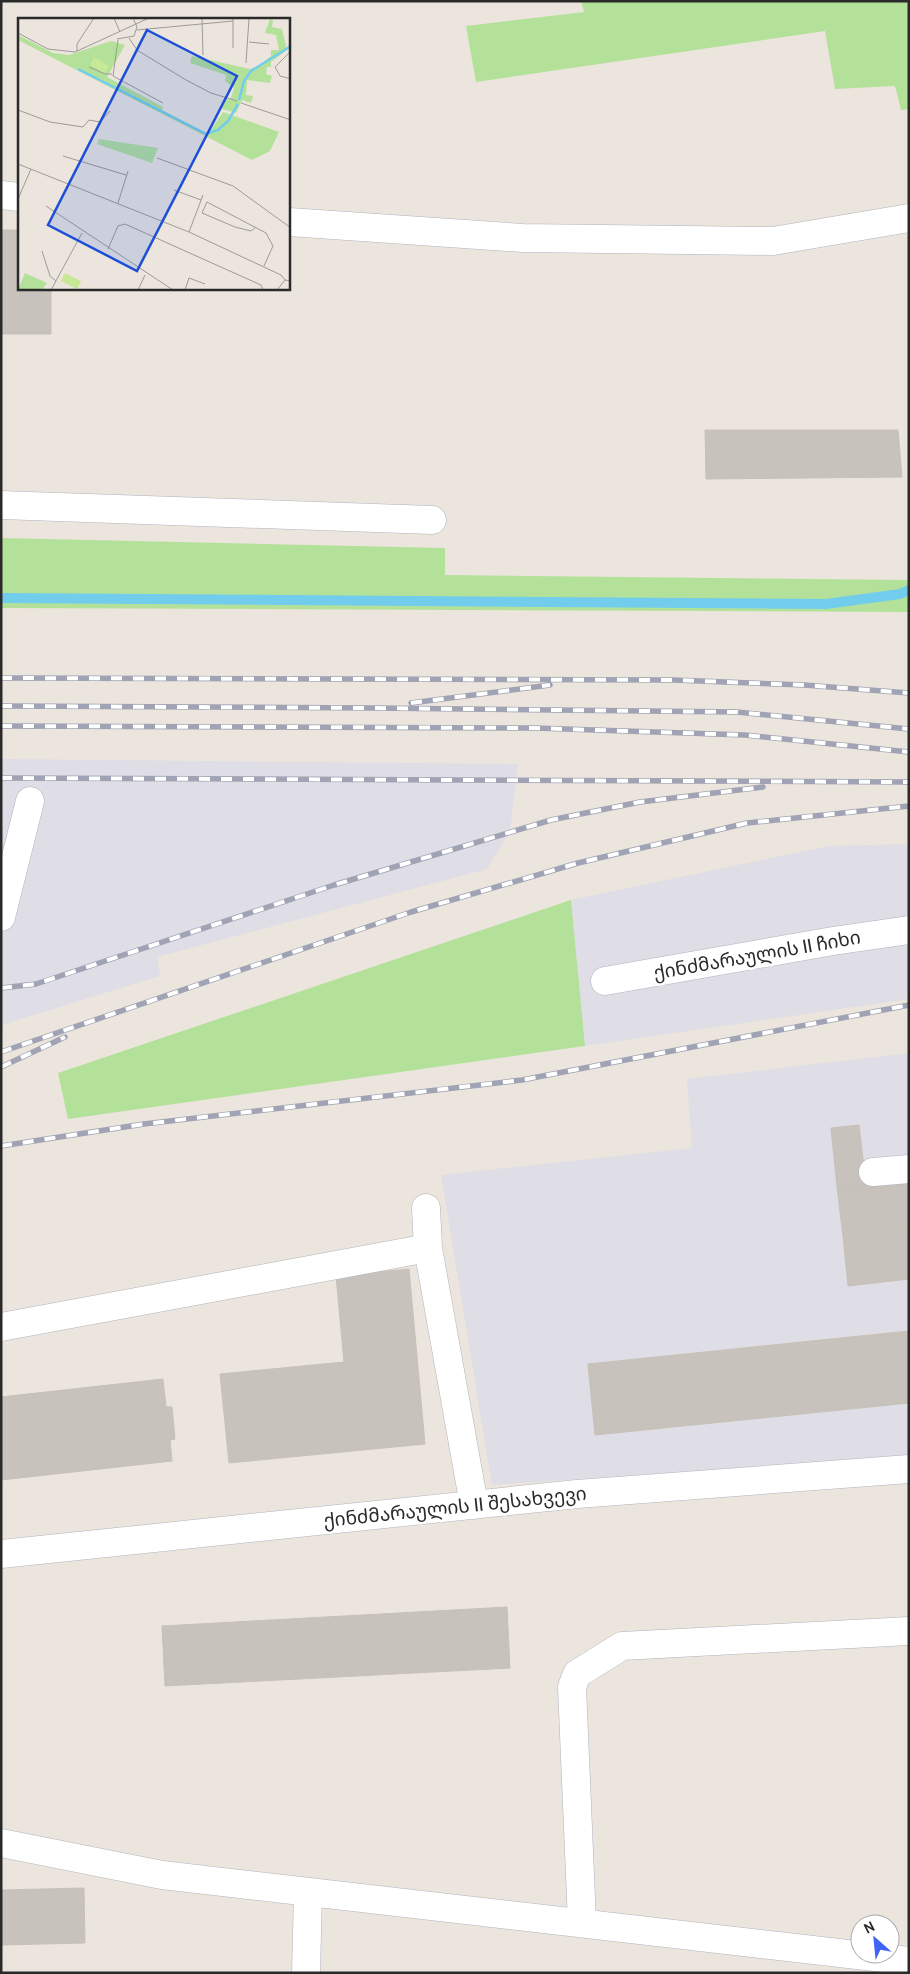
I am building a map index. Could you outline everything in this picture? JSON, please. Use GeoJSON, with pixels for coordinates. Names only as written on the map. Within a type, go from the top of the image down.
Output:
{"type":"FeatureCollection","features":[{"type":"Feature","properties":{"kind":"street"},"geometry":{"type":"LineString","coordinates":[[1,195],[18,197]]}},
{"type":"Feature","properties":{"kind":"street"},"geometry":{"type":"LineString","coordinates":[[290,222],[523,238],[773,241],[909,218]]}},
{"type":"Feature","properties":{"kind":"street"},"geometry":{"type":"LineString","coordinates":[[1,505],[432,520]]}},
{"type":"Feature","properties":{"kind":"street"},"geometry":{"type":"LineString","coordinates":[[1,917],[30,801]]}},
{"type":"Feature","properties":{"kind":"street","name":"ქინძმარაულის II ჩიხი"},"geometry":{"type":"LineString","coordinates":[[605,981],[833,941],[909,930]]}},
{"type":"Feature","properties":{"kind":"street"},"geometry":{"type":"LineString","coordinates":[[873,1172],[909,1169]]}},
{"type":"Feature","properties":{"kind":"street"},"geometry":{"type":"LineString","coordinates":[[426,1208],[428,1248],[474,1505]]}},
{"type":"Feature","properties":{"kind":"street"},"geometry":{"type":"LineString","coordinates":[[1,1327],[428,1248]]}},
{"type":"Feature","properties":{"kind":"street","name":"ქინძმარაულის II შესახვევი"},"geometry":{"type":"LineString","coordinates":[[1,1554],[577,1494],[909,1469]]}},
{"type":"Feature","properties":{"kind":"street"},"geometry":{"type":"LineString","coordinates":[[582,1922],[572,1687],[577,1674],[622,1646],[909,1631]]}},
{"type":"Feature","properties":{"kind":"street"},"geometry":{"type":"LineString","coordinates":[[1,1843],[162,1875],[909,1961]]}},
{"type":"Feature","properties":{"kind":"street"},"geometry":{"type":"LineString","coordinates":[[306,1973],[308,1892]]}},
{"type":"Feature","properties":{"kind":"shaded area"},"geometry":{"type":"Polygon","coordinates":[[[1,759],[518,764],[510,831],[487,869],[157,957],[160,976],[1,1025],[1,759]]]}},
{"type":"Feature","properties":{"kind":"shaded area"},"geometry":{"type":"Polygon","coordinates":[[[909,844],[909,999],[585,1046],[571,900],[829,846],[909,844]]]}},
{"type":"Feature","properties":{"kind":"shaded area"},"geometry":{"type":"Polygon","coordinates":[[[909,1053],[909,1456],[492,1485],[441,1175],[692,1148],[687,1079],[909,1053]]]}},
{"type":"Feature","properties":{"kind":"green space"},"geometry":{"type":"Polygon","coordinates":[[[581,1],[909,1],[909,109],[901,110],[895,86],[835,89],[825,31],[476,82],[466,26],[584,12],[581,1]]]}},
{"type":"Feature","properties":{"kind":"green space"},"geometry":{"type":"Polygon","coordinates":[[[1,538],[445,548],[445,575],[909,580],[909,612],[1,608],[1,538]]]}},
{"type":"Feature","properties":{"kind":"green space"},"geometry":{"type":"Polygon","coordinates":[[[571,900],[585,1046],[68,1119],[58,1073],[571,900]]]}},
{"type":"Feature","properties":{"kind":"building"},"geometry":{"type":"Polygon","coordinates":[[[1,230],[18,230],[18,290],[51,290],[51,334],[1,334],[1,230]]]}},
{"type":"Feature","properties":{"kind":"building"},"geometry":{"type":"Polygon","coordinates":[[[705,430],[898,430],[902,477],[706,479],[705,430]]]}},
{"type":"Feature","properties":{"kind":"building"},"geometry":{"type":"Polygon","coordinates":[[[859,1125],[866,1185],[837,1187],[831,1128],[859,1125]]]}},
{"type":"Feature","properties":{"kind":"building"},"geometry":{"type":"Polygon","coordinates":[[[909,1180],[909,1229],[843,1236],[837,1187],[909,1180]]]}},
{"type":"Feature","properties":{"kind":"building"},"geometry":{"type":"Polygon","coordinates":[[[909,1229],[909,1279],[848,1286],[843,1236],[909,1229]]]}},
{"type":"Feature","properties":{"kind":"building"},"geometry":{"type":"Polygon","coordinates":[[[409,1269],[425,1444],[229,1463],[220,1374],[344,1362],[336,1276],[409,1269]]]}},
{"type":"Feature","properties":{"kind":"building"},"geometry":{"type":"Polygon","coordinates":[[[909,1331],[909,1403],[595,1435],[588,1364],[909,1331]]]}},
{"type":"Feature","properties":{"kind":"building"},"geometry":{"type":"Polygon","coordinates":[[[163,1379],[166,1407],[172,1407],[175,1439],[170,1440],[172,1461],[1,1480],[1,1397],[163,1379]]]}},
{"type":"Feature","properties":{"kind":"building"},"geometry":{"type":"Polygon","coordinates":[[[507,1607],[510,1668],[165,1686],[162,1626],[507,1607]]]}},
{"type":"Feature","properties":{"kind":"building"},"geometry":{"type":"Polygon","coordinates":[[[84,1888],[85,1943],[1,1945],[1,1890],[84,1888]]]}},
{"type":"Feature","properties":{"kind":"waterway"},"geometry":{"type":"LineString","coordinates":[[1,598],[826,604],[900,594],[909,590]]}},
{"type":"Feature","properties":{"kind":"railway"},"geometry":{"type":"LineString","coordinates":[[1,678],[674,680],[804,685],[909,693]]}},
{"type":"Feature","properties":{"kind":"railway"},"geometry":{"type":"LineString","coordinates":[[411,703],[550,685]]}},
{"type":"Feature","properties":{"kind":"railway"},"geometry":{"type":"LineString","coordinates":[[1,706],[737,712],[909,729]]}},
{"type":"Feature","properties":{"kind":"railway"},"geometry":{"type":"LineString","coordinates":[[1,726],[535,728],[745,735],[909,752]]}},
{"type":"Feature","properties":{"kind":"railway"},"geometry":{"type":"LineString","coordinates":[[1,778],[909,782]]}},
{"type":"Feature","properties":{"kind":"railway"},"geometry":{"type":"LineString","coordinates":[[1,988],[36,984],[334,885],[551,820],[640,802],[763,787]]}},
{"type":"Feature","properties":{"kind":"railway"},"geometry":{"type":"LineString","coordinates":[[1,1052],[411,912],[578,863],[747,823],[909,806]]}},
{"type":"Feature","properties":{"kind":"railway"},"geometry":{"type":"LineString","coordinates":[[1,1146],[144,1124],[522,1080],[909,1005]]}},
{"type":"Feature","properties":{"kind":"railway"},"geometry":{"type":"LineString","coordinates":[[1,1067],[65,1037]]}}]}
